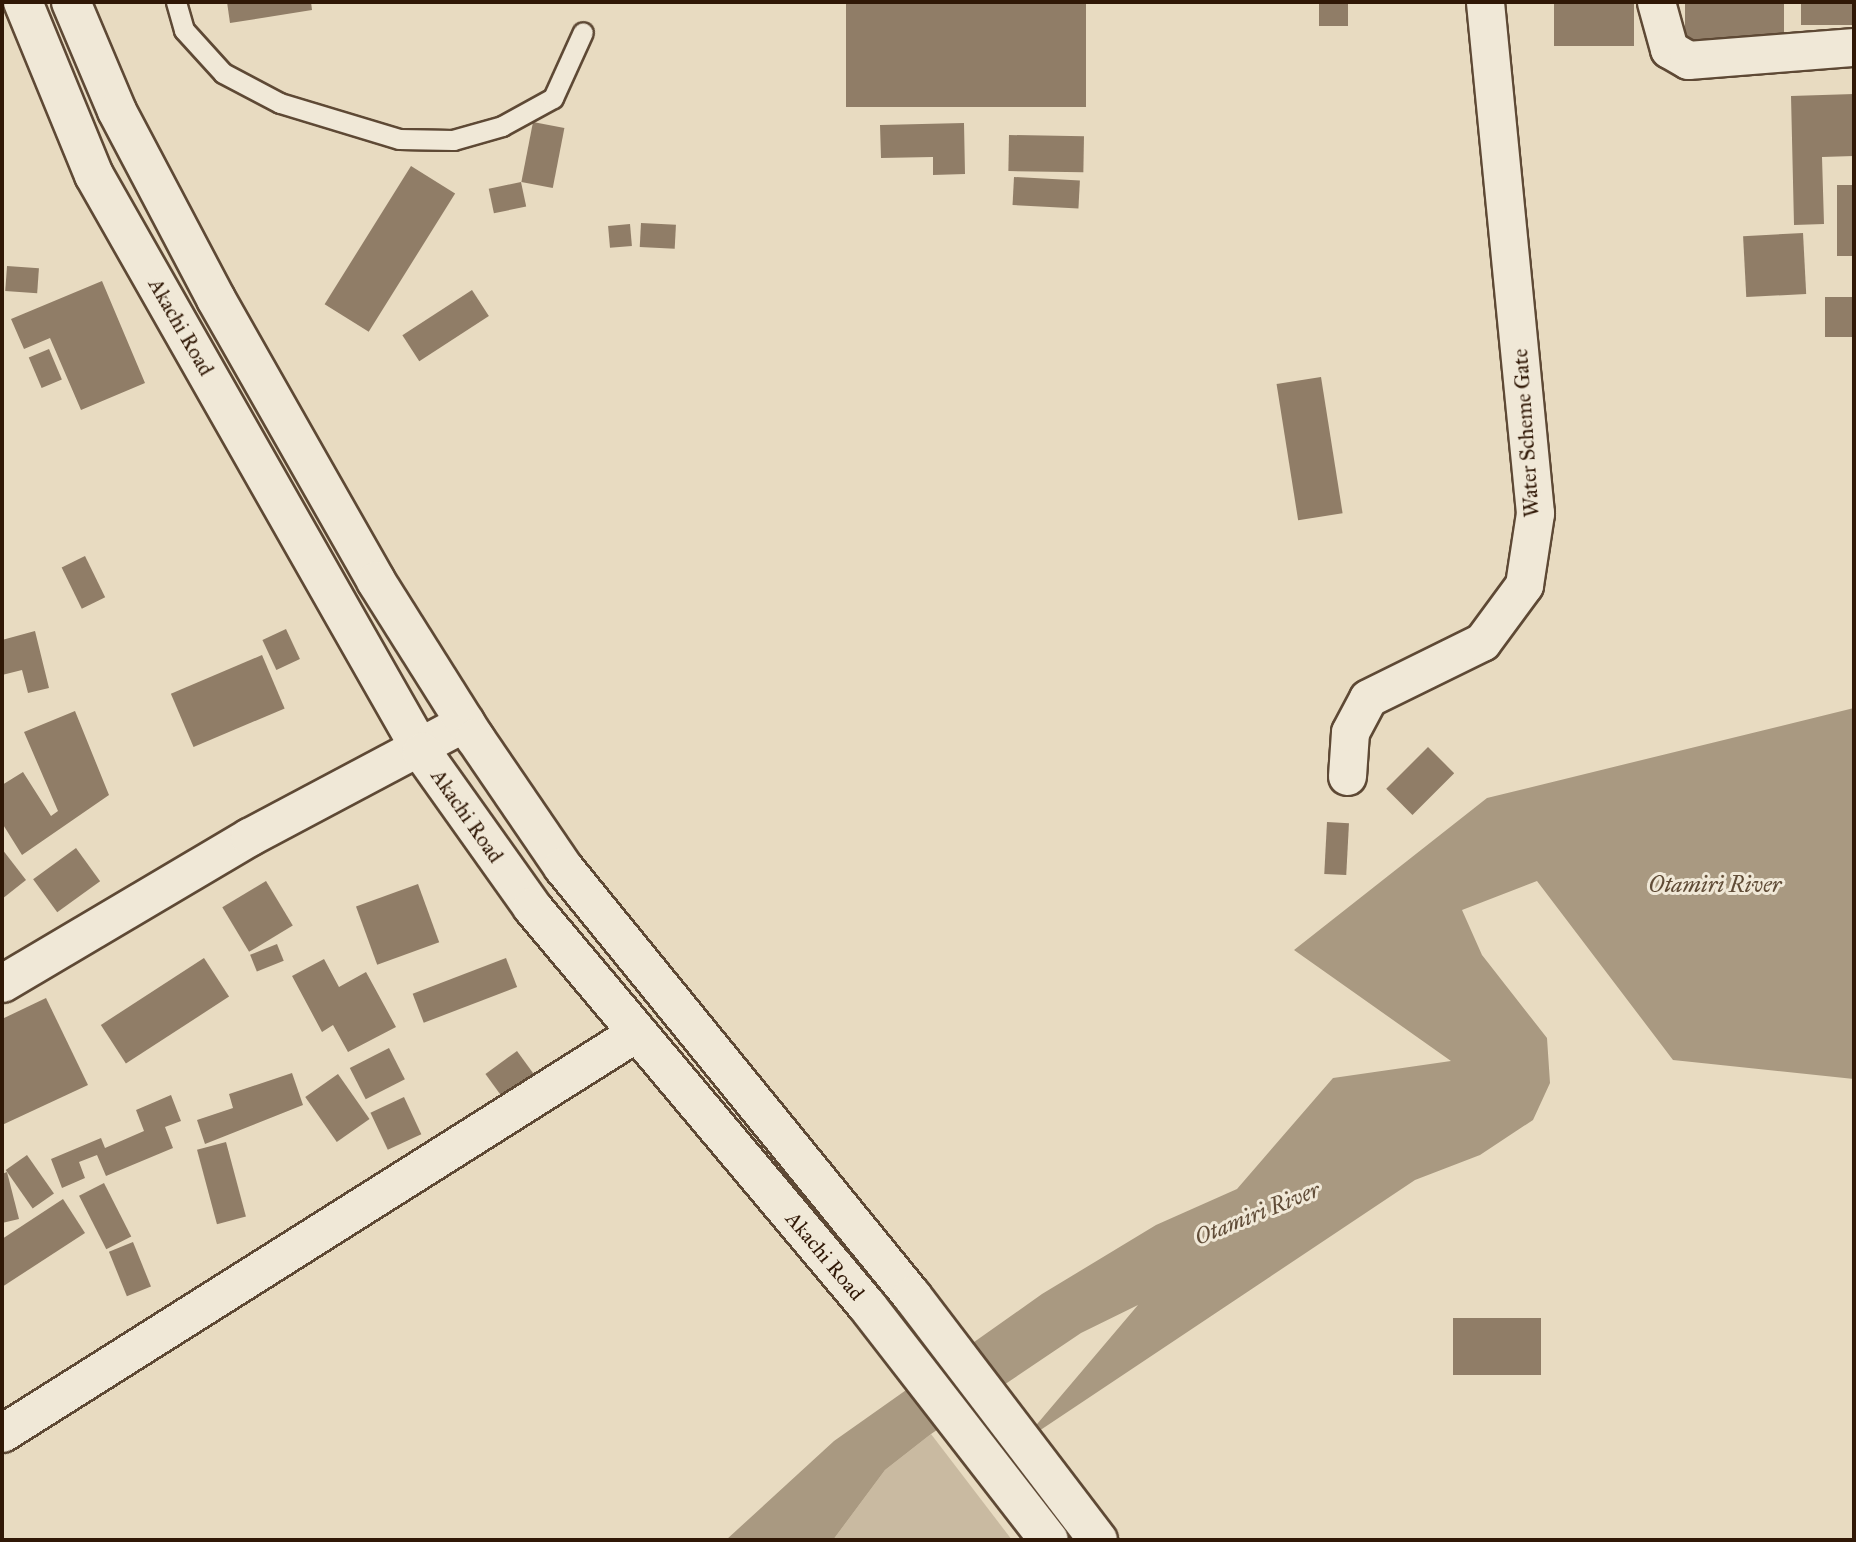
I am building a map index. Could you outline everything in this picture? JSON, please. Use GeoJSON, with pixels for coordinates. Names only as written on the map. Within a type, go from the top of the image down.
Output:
{"type":"FeatureCollection","features":[{"type":"Feature","properties":{"kind":"main road","name":"Akachi Road"},"geometry":{"type":"LineString","coordinates":[[23,2],[94,175],[419,746],[532,907],[868,1307],[1048,1540]]}},
{"type":"Feature","properties":{"kind":"main road","name":"Akachi Road"},"geometry":{"type":"LineString","coordinates":[[71,2],[117,111],[216,299],[376,581],[465,722],[563,867],[912,1296],[1021,1443],[1098,1540]]}},
{"type":"Feature","properties":{"kind":"street","name":"Water Scheme Gate"},"geometry":{"type":"LineString","coordinates":[[1347,776],[1350,732],[1368,698],[1482,642],[1524,585],[1535,513],[1485,2]]}},
{"type":"Feature","properties":{"kind":"street"},"geometry":{"type":"LineString","coordinates":[[1657,2],[1669,49],[1688,60],[1854,47]]}},
{"type":"Feature","properties":{"kind":"street"},"geometry":{"type":"LineString","coordinates":[[2,983],[465,722]]}},
{"type":"Feature","properties":{"kind":"street"},"geometry":{"type":"LineString","coordinates":[[2,1433],[637,1032]]}},
{"type":"Feature","properties":{"kind":"lane"},"geometry":{"type":"LineString","coordinates":[[176,2],[184,30],[223,73],[280,103],[399,139],[453,140],[502,126],[553,98],[583,32]]}},
{"type":"Feature","properties":{"kind":"shaded area"},"geometry":{"type":"Polygon","coordinates":[[[931,1434],[1012,1540],[833,1540],[885,1470],[931,1434]]]}},
{"type":"Feature","properties":{"kind":"water","name":"Otamiri River"},"geometry":{"type":"Polygon","coordinates":[[[1854,708],[1854,1079],[1673,1060],[1537,881],[1462,910],[1482,955],[1547,1038],[1550,1083],[1533,1120],[1480,1155],[1415,1180],[1021,1443],[1138,1305],[1081,1333],[931,1434],[885,1470],[833,1540],[726,1540],[834,1441],[1042,1294],[1156,1225],[1237,1189],[1333,1078],[1451,1061],[1294,950],[1487,798],[1854,708]]]}},
{"type":"Feature","properties":{"kind":"building"},"geometry":{"type":"Polygon","coordinates":[[[227,2],[311,2],[312,10],[230,23],[227,2]]]}},
{"type":"Feature","properties":{"kind":"building"},"geometry":{"type":"Polygon","coordinates":[[[846,2],[1086,2],[1086,107],[846,107],[846,2]]]}},
{"type":"Feature","properties":{"kind":"building"},"geometry":{"type":"Polygon","coordinates":[[[1319,2],[1348,2],[1348,26],[1319,26],[1319,2]]]}},
{"type":"Feature","properties":{"kind":"building"},"geometry":{"type":"Polygon","coordinates":[[[1554,2],[1634,2],[1634,46],[1554,46],[1554,2]]]}},
{"type":"Feature","properties":{"kind":"building"},"geometry":{"type":"Polygon","coordinates":[[[1685,2],[1784,2],[1784,60],[1685,60],[1685,2]]]}},
{"type":"Feature","properties":{"kind":"building"},"geometry":{"type":"Polygon","coordinates":[[[1801,2],[1854,2],[1854,25],[1801,25],[1801,2]]]}},
{"type":"Feature","properties":{"kind":"building"},"geometry":{"type":"Polygon","coordinates":[[[1854,94],[1854,156],[1822,157],[1824,224],[1794,225],[1791,96],[1854,94]]]}},
{"type":"Feature","properties":{"kind":"building"},"geometry":{"type":"Polygon","coordinates":[[[533,122],[564,128],[553,188],[521,182],[533,122]]]}},
{"type":"Feature","properties":{"kind":"building"},"geometry":{"type":"Polygon","coordinates":[[[964,123],[965,174],[933,175],[933,157],[881,158],[880,125],[964,123]]]}},
{"type":"Feature","properties":{"kind":"building"},"geometry":{"type":"Polygon","coordinates":[[[1009,135],[1084,136],[1083,172],[1008,171],[1009,135]]]}},
{"type":"Feature","properties":{"kind":"building"},"geometry":{"type":"Polygon","coordinates":[[[411,166],[455,194],[369,332],[325,304],[411,166]]]}},
{"type":"Feature","properties":{"kind":"building"},"geometry":{"type":"Polygon","coordinates":[[[1014,177],[1080,180],[1078,208],[1013,205],[1014,177]]]}},
{"type":"Feature","properties":{"kind":"building"},"geometry":{"type":"Polygon","coordinates":[[[521,182],[526,206],[494,213],[489,189],[521,182]]]}},
{"type":"Feature","properties":{"kind":"building"},"geometry":{"type":"Polygon","coordinates":[[[1837,185],[1854,185],[1854,256],[1837,256],[1837,185]]]}},
{"type":"Feature","properties":{"kind":"building"},"geometry":{"type":"Polygon","coordinates":[[[641,223],[676,225],[675,249],[640,247],[641,223]]]}},
{"type":"Feature","properties":{"kind":"building"},"geometry":{"type":"Polygon","coordinates":[[[630,224],[632,246],[610,248],[608,226],[630,224]]]}},
{"type":"Feature","properties":{"kind":"building"},"geometry":{"type":"Polygon","coordinates":[[[1803,233],[1806,294],[1746,297],[1743,236],[1803,233]]]}},
{"type":"Feature","properties":{"kind":"building"},"geometry":{"type":"Polygon","coordinates":[[[7,266],[39,268],[37,293],[5,291],[7,266]]]}},
{"type":"Feature","properties":{"kind":"building"},"geometry":{"type":"Polygon","coordinates":[[[102,281],[145,383],[81,410],[50,338],[24,349],[11,319],[102,281]]]}},
{"type":"Feature","properties":{"kind":"building"},"geometry":{"type":"Polygon","coordinates":[[[472,290],[489,316],[419,361],[402,335],[472,290]]]}},
{"type":"Feature","properties":{"kind":"building"},"geometry":{"type":"Polygon","coordinates":[[[1825,297],[1854,297],[1854,337],[1825,337],[1825,297]]]}},
{"type":"Feature","properties":{"kind":"building"},"geometry":{"type":"Polygon","coordinates":[[[49,349],[62,379],[42,388],[29,358],[49,349]]]}},
{"type":"Feature","properties":{"kind":"building"},"geometry":{"type":"Polygon","coordinates":[[[1321,377],[1343,513],[1298,520],[1277,384],[1321,377]]]}},
{"type":"Feature","properties":{"kind":"building"},"geometry":{"type":"Polygon","coordinates":[[[85,556],[105,597],[82,609],[62,567],[85,556]]]}},
{"type":"Feature","properties":{"kind":"building"},"geometry":{"type":"Polygon","coordinates":[[[286,629],[300,659],[276,670],[262,640],[286,629]]]}},
{"type":"Feature","properties":{"kind":"building"},"geometry":{"type":"Polygon","coordinates":[[[35,631],[49,688],[28,693],[22,670],[2,675],[2,640],[35,631]]]}},
{"type":"Feature","properties":{"kind":"building"},"geometry":{"type":"Polygon","coordinates":[[[262,655],[285,708],[194,747],[171,694],[262,655]]]}},
{"type":"Feature","properties":{"kind":"building"},"geometry":{"type":"Polygon","coordinates":[[[75,711],[109,795],[22,855],[2,823],[2,785],[23,772],[51,816],[58,811],[24,732],[75,711]]]}},
{"type":"Feature","properties":{"kind":"building"},"geometry":{"type":"Polygon","coordinates":[[[1428,747],[1454,773],[1412,815],[1386,789],[1428,747]]]}},
{"type":"Feature","properties":{"kind":"building"},"geometry":{"type":"Polygon","coordinates":[[[1327,822],[1349,823],[1346,875],[1324,874],[1327,822]]]}},
{"type":"Feature","properties":{"kind":"building"},"geometry":{"type":"Polygon","coordinates":[[[76,848],[100,881],[57,912],[33,879],[76,848]]]}},
{"type":"Feature","properties":{"kind":"building"},"geometry":{"type":"Polygon","coordinates":[[[2,849],[26,880],[2,899],[2,849]]]}},
{"type":"Feature","properties":{"kind":"building"},"geometry":{"type":"Polygon","coordinates":[[[266,881],[293,926],[249,952],[222,907],[266,881]]]}},
{"type":"Feature","properties":{"kind":"building"},"geometry":{"type":"Polygon","coordinates":[[[418,884],[439,942],[377,965],[356,907],[418,884]]]}},
{"type":"Feature","properties":{"kind":"building"},"geometry":{"type":"Polygon","coordinates":[[[277,944],[284,961],[257,972],[250,955],[277,944]]]}},
{"type":"Feature","properties":{"kind":"building"},"geometry":{"type":"Polygon","coordinates":[[[204,958],[229,997],[126,1064],[101,1025],[204,958]]]}},
{"type":"Feature","properties":{"kind":"building"},"geometry":{"type":"Polygon","coordinates":[[[506,958],[517,987],[424,1023],[413,994],[506,958]]]}},
{"type":"Feature","properties":{"kind":"building"},"geometry":{"type":"Polygon","coordinates":[[[324,959],[339,987],[366,972],[396,1027],[348,1052],[333,1025],[322,1032],[292,976],[324,959]]]}},
{"type":"Feature","properties":{"kind":"building"},"geometry":{"type":"Polygon","coordinates":[[[46,998],[88,1085],[2,1125],[2,1019],[46,998]]]}},
{"type":"Feature","properties":{"kind":"building"},"geometry":{"type":"Polygon","coordinates":[[[389,1048],[405,1079],[366,1099],[350,1068],[389,1048]]]}},
{"type":"Feature","properties":{"kind":"building"},"geometry":{"type":"Polygon","coordinates":[[[517,1051],[537,1079],[505,1101],[485,1074],[517,1051]]]}},
{"type":"Feature","properties":{"kind":"building"},"geometry":{"type":"Polygon","coordinates":[[[292,1073],[303,1105],[205,1144],[197,1120],[233,1108],[229,1094],[292,1073]]]}},
{"type":"Feature","properties":{"kind":"building"},"geometry":{"type":"Polygon","coordinates":[[[338,1074],[370,1119],[337,1142],[305,1097],[338,1074]]]}},
{"type":"Feature","properties":{"kind":"building"},"geometry":{"type":"Polygon","coordinates":[[[171,1095],[181,1121],[165,1127],[173,1148],[106,1176],[97,1155],[79,1162],[85,1178],[62,1188],[51,1159],[101,1138],[105,1148],[144,1131],[136,1110],[171,1095]]]}},
{"type":"Feature","properties":{"kind":"building"},"geometry":{"type":"Polygon","coordinates":[[[404,1097],[421,1134],[388,1150],[370,1113],[404,1097]]]}},
{"type":"Feature","properties":{"kind":"building"},"geometry":{"type":"Polygon","coordinates":[[[226,1142],[246,1216],[217,1224],[197,1150],[226,1142]]]}},
{"type":"Feature","properties":{"kind":"building"},"geometry":{"type":"Polygon","coordinates":[[[27,1155],[54,1194],[33,1208],[6,1170],[27,1155]]]}},
{"type":"Feature","properties":{"kind":"building"},"geometry":{"type":"Polygon","coordinates":[[[7,1172],[19,1219],[2,1223],[2,1174],[7,1172]]]}},
{"type":"Feature","properties":{"kind":"building"},"geometry":{"type":"Polygon","coordinates":[[[104,1183],[131,1236],[106,1249],[79,1196],[104,1183]]]}},
{"type":"Feature","properties":{"kind":"building"},"geometry":{"type":"Polygon","coordinates":[[[63,1199],[85,1233],[2,1287],[2,1239],[63,1199]]]}},
{"type":"Feature","properties":{"kind":"building"},"geometry":{"type":"Polygon","coordinates":[[[133,1242],[151,1287],[127,1296],[109,1252],[133,1242]]]}},
{"type":"Feature","properties":{"kind":"building"},"geometry":{"type":"Polygon","coordinates":[[[1453,1318],[1541,1318],[1541,1375],[1453,1375],[1453,1318]]]}}]}
